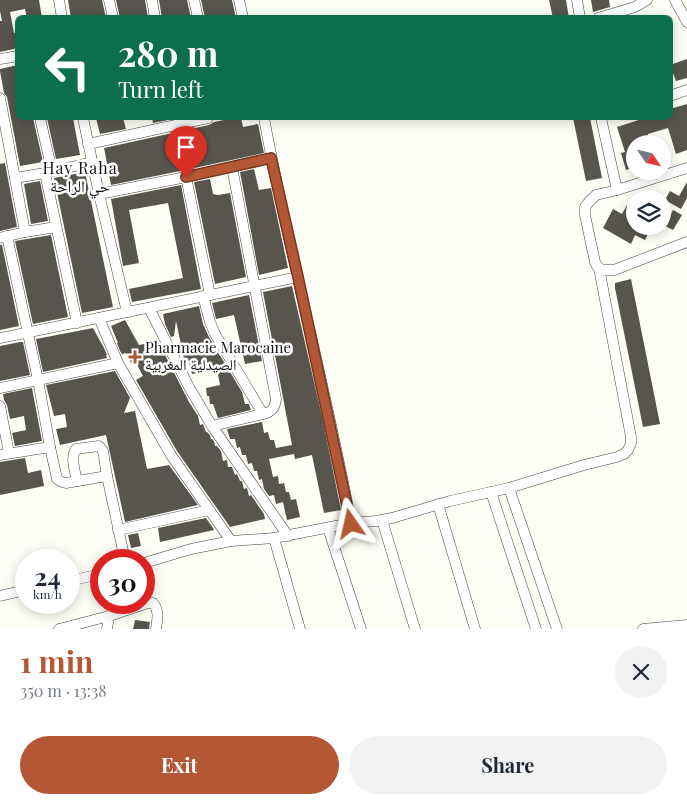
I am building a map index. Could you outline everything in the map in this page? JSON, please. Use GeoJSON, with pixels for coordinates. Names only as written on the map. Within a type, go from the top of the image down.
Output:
{"type":"FeatureCollection","features":[{"type":"Feature","properties":{"kind":"street"},"geometry":{"type":"LineString","coordinates":[[59,0],[62,15]]}},
{"type":"Feature","properties":{"kind":"street"},"geometry":{"type":"LineString","coordinates":[[109,0],[112,15]]}},
{"type":"Feature","properties":{"kind":"street"},"geometry":{"type":"LineString","coordinates":[[152,0],[154,15]]}},
{"type":"Feature","properties":{"kind":"street"},"geometry":{"type":"LineString","coordinates":[[194,0],[197,15]]}},
{"type":"Feature","properties":{"kind":"street"},"geometry":{"type":"LineString","coordinates":[[239,0],[242,15]]}},
{"type":"Feature","properties":{"kind":"street"},"geometry":{"type":"LineString","coordinates":[[577,0],[580,15]]}},
{"type":"Feature","properties":{"kind":"street"},"geometry":{"type":"LineString","coordinates":[[608,15],[635,7],[647,0]]}},
{"type":"Feature","properties":{"kind":"street"},"geometry":{"type":"LineString","coordinates":[[674,0],[687,22]]}},
{"type":"Feature","properties":{"kind":"street"},"geometry":{"type":"LineString","coordinates":[[0,59],[15,56]]}},
{"type":"Feature","properties":{"kind":"street"},"geometry":{"type":"LineString","coordinates":[[673,95],[687,90]]}},
{"type":"Feature","properties":{"kind":"street"},"geometry":{"type":"LineString","coordinates":[[0,98],[5,151],[15,178],[25,232]]}},
{"type":"Feature","properties":{"kind":"street"},"geometry":{"type":"LineString","coordinates":[[40,120],[56,227],[77,323]]}},
{"type":"Feature","properties":{"kind":"street"},"geometry":{"type":"LineString","coordinates":[[83,120],[99,194],[128,312]]}},
{"type":"Feature","properties":{"kind":"street"},"geometry":{"type":"LineString","coordinates":[[88,144],[199,120]]}},
{"type":"Feature","properties":{"kind":"street"},"geometry":{"type":"LineString","coordinates":[[264,120],[351,524]]}},
{"type":"Feature","properties":{"kind":"street"},"geometry":{"type":"LineString","coordinates":[[601,120],[617,190]]}},
{"type":"Feature","properties":{"kind":"street"},"geometry":{"type":"LineString","coordinates":[[99,194],[271,158]]}},
{"type":"Feature","properties":{"kind":"street"},"geometry":{"type":"LineString","coordinates":[[15,178],[93,162]]}},
{"type":"Feature","properties":{"kind":"street"},"geometry":{"type":"LineString","coordinates":[[212,426],[271,412],[276,406],[232,167]]}},
{"type":"Feature","properties":{"kind":"street"},"geometry":{"type":"LineString","coordinates":[[155,560],[191,549],[231,541],[274,538],[382,520],[438,504],[509,488],[624,454],[631,443],[630,436],[599,268],[595,262],[585,208],[596,196],[687,168]]}},
{"type":"Feature","properties":{"kind":"street"},"geometry":{"type":"LineString","coordinates":[[186,177],[210,322],[215,334],[263,414]]}},
{"type":"Feature","properties":{"kind":"street"},"geometry":{"type":"LineString","coordinates":[[56,227],[4,237],[28,333],[57,479],[64,483],[107,476]]}},
{"type":"Feature","properties":{"kind":"street"},"geometry":{"type":"LineString","coordinates":[[599,268],[604,271],[614,270],[687,242]]}},
{"type":"Feature","properties":{"kind":"street"},"geometry":{"type":"LineString","coordinates":[[0,338],[298,277]]}},
{"type":"Feature","properties":{"kind":"street"},"geometry":{"type":"LineString","coordinates":[[149,308],[189,387],[212,426],[288,536]]}},
{"type":"Feature","properties":{"kind":"street"},"geometry":{"type":"LineString","coordinates":[[99,318],[118,363],[171,455],[231,541]]}},
{"type":"Feature","properties":{"kind":"street"},"geometry":{"type":"LineString","coordinates":[[0,388],[118,363]]}},
{"type":"Feature","properties":{"kind":"street"},"geometry":{"type":"LineString","coordinates":[[0,406],[5,454],[50,447]]}},
{"type":"Feature","properties":{"kind":"street"},"geometry":{"type":"LineString","coordinates":[[77,481],[73,451],[76,448],[98,445],[103,451],[122,549]]}},
{"type":"Feature","properties":{"kind":"street"},"geometry":{"type":"LineString","coordinates":[[509,488],[556,629]]}},
{"type":"Feature","properties":{"kind":"street"},"geometry":{"type":"LineString","coordinates":[[490,492],[536,629]]}},
{"type":"Feature","properties":{"kind":"street"},"geometry":{"type":"LineString","coordinates":[[438,504],[475,629]]}},
{"type":"Feature","properties":{"kind":"street"},"geometry":{"type":"LineString","coordinates":[[118,530],[209,510]]}},
{"type":"Feature","properties":{"kind":"street"},"geometry":{"type":"LineString","coordinates":[[382,520],[414,629]]}},
{"type":"Feature","properties":{"kind":"street"},"geometry":{"type":"LineString","coordinates":[[328,528],[361,629]]}},
{"type":"Feature","properties":{"kind":"street"},"geometry":{"type":"LineString","coordinates":[[274,538],[300,629]]}},
{"type":"Feature","properties":{"kind":"street"},"geometry":{"type":"LineString","coordinates":[[0,596],[15,593]]}},
{"type":"Feature","properties":{"kind":"street"},"geometry":{"type":"LineString","coordinates":[[58,629],[109,616],[148,603],[153,603],[156,607],[158,614],[156,629]]}},
{"type":"Feature","properties":{"kind":"street"},"geometry":{"type":"LineString","coordinates":[[107,629],[109,616]]}},
{"type":"Feature","properties":{"kind":"street"},"geometry":{"type":"LineString","coordinates":[[643,629],[687,625]]}},
{"type":"Feature","properties":{"kind":"building"},"geometry":{"type":"Polygon","coordinates":[[[0,0],[39,0],[42,15],[26,15],[25,9],[10,12],[15,33],[15,49],[0,52],[0,21],[2,21],[0,0]]]}},
{"type":"Feature","properties":{"kind":"building"},"geometry":{"type":"Polygon","coordinates":[[[68,0],[102,0],[105,15],[70,15],[68,0]]]}},
{"type":"Feature","properties":{"kind":"building"},"geometry":{"type":"Polygon","coordinates":[[[116,0],[145,0],[148,15],[119,15],[116,0]]]}},
{"type":"Feature","properties":{"kind":"building"},"geometry":{"type":"Polygon","coordinates":[[[159,0],[187,0],[190,15],[162,15],[159,0]]]}},
{"type":"Feature","properties":{"kind":"building"},"geometry":{"type":"Polygon","coordinates":[[[201,0],[232,0],[235,15],[204,15],[201,0]]]}},
{"type":"Feature","properties":{"kind":"building"},"geometry":{"type":"Polygon","coordinates":[[[549,0],[566,0],[568,15],[552,15],[549,0]]]}},
{"type":"Feature","properties":{"kind":"building"},"geometry":{"type":"Polygon","coordinates":[[[591,0],[609,0],[610,7],[593,12],[591,0]]]}},
{"type":"Feature","properties":{"kind":"building"},"geometry":{"type":"Polygon","coordinates":[[[687,59],[687,78],[676,81],[673,73],[673,64],[687,59]]]}},
{"type":"Feature","properties":{"kind":"building"},"geometry":{"type":"Polygon","coordinates":[[[15,66],[15,120],[33,120],[43,162],[20,166],[0,69],[15,66]]]}},
{"type":"Feature","properties":{"kind":"building"},"geometry":{"type":"Polygon","coordinates":[[[687,104],[687,150],[676,154],[668,128],[648,135],[626,135],[626,170],[621,153],[625,152],[617,127],[639,120],[673,120],[673,108],[687,104]]]}},
{"type":"Feature","properties":{"kind":"building"},"geometry":{"type":"Polygon","coordinates":[[[47,120],[73,120],[80,155],[56,159],[47,120]]]}},
{"type":"Feature","properties":{"kind":"building"},"geometry":{"type":"Polygon","coordinates":[[[96,120],[124,120],[126,129],[100,134],[96,120]]]}},
{"type":"Feature","properties":{"kind":"building"},"geometry":{"type":"Polygon","coordinates":[[[152,120],[168,120],[153,123],[152,120]]]}},
{"type":"Feature","properties":{"kind":"building"},"geometry":{"type":"Polygon","coordinates":[[[241,120],[243,127],[258,124],[264,153],[111,185],[104,148],[209,125],[214,122],[241,120]]]}},
{"type":"Feature","properties":{"kind":"building"},"geometry":{"type":"Polygon","coordinates":[[[573,120],[590,120],[602,178],[586,181],[573,120]]]}},
{"type":"Feature","properties":{"kind":"building"},"geometry":{"type":"Polygon","coordinates":[[[5,163],[17,227],[0,231],[0,164],[5,163]]]}},
{"type":"Feature","properties":{"kind":"building"},"geometry":{"type":"Polygon","coordinates":[[[254,169],[259,190],[271,188],[288,268],[259,275],[240,172],[254,169]]]}},
{"type":"Feature","properties":{"kind":"building"},"geometry":{"type":"Polygon","coordinates":[[[85,172],[113,307],[82,313],[54,178],[85,172]]]}},
{"type":"Feature","properties":{"kind":"building"},"geometry":{"type":"Polygon","coordinates":[[[210,179],[213,194],[230,193],[246,277],[215,284],[194,182],[210,179]]]}},
{"type":"Feature","properties":{"kind":"building"},"geometry":{"type":"Polygon","coordinates":[[[40,181],[48,221],[31,224],[24,184],[40,181]]]}},
{"type":"Feature","properties":{"kind":"building"},"geometry":{"type":"Polygon","coordinates":[[[687,182],[687,198],[681,209],[671,203],[671,192],[679,196],[687,182]]]}},
{"type":"Feature","properties":{"kind":"building"},"geometry":{"type":"Polygon","coordinates":[[[181,185],[201,289],[132,302],[129,289],[183,278],[168,203],[129,210],[139,263],[123,266],[111,199],[181,185]]]}},
{"type":"Feature","properties":{"kind":"building"},"geometry":{"type":"Polygon","coordinates":[[[626,207],[626,235],[635,235],[631,244],[603,228],[613,209],[622,214],[626,207]]]}},
{"type":"Feature","properties":{"kind":"building"},"geometry":{"type":"Polygon","coordinates":[[[673,210],[682,215],[673,230],[671,229],[671,214],[673,210]]]}},
{"type":"Feature","properties":{"kind":"building"},"geometry":{"type":"Polygon","coordinates":[[[51,235],[68,317],[33,324],[15,241],[51,235]]]}},
{"type":"Feature","properties":{"kind":"building"},"geometry":{"type":"Polygon","coordinates":[[[635,235],[648,235],[645,240],[635,235]]]}},
{"type":"Feature","properties":{"kind":"building"},"geometry":{"type":"Polygon","coordinates":[[[0,245],[2,245],[19,326],[0,330],[0,245]]]}},
{"type":"Feature","properties":{"kind":"building"},"geometry":{"type":"Polygon","coordinates":[[[631,279],[660,424],[643,427],[615,288],[615,283],[631,279]]]}},
{"type":"Feature","properties":{"kind":"building"},"geometry":{"type":"Polygon","coordinates":[[[292,286],[341,510],[324,513],[312,455],[295,459],[294,454],[269,459],[273,477],[278,476],[279,484],[284,483],[286,492],[289,492],[291,500],[296,499],[300,517],[287,520],[283,502],[276,504],[274,495],[269,496],[264,489],[262,479],[259,480],[257,471],[254,471],[252,463],[248,464],[246,455],[242,455],[240,447],[237,448],[235,439],[230,439],[227,429],[262,422],[264,433],[268,432],[270,440],[274,440],[276,448],[292,445],[263,292],[292,286]]]}},
{"type":"Feature","properties":{"kind":"building"},"geometry":{"type":"Polygon","coordinates":[[[249,295],[262,361],[245,364],[234,315],[216,319],[212,303],[249,295]]]}},
{"type":"Feature","properties":{"kind":"building"},"geometry":{"type":"Polygon","coordinates":[[[199,306],[203,324],[209,337],[242,392],[245,404],[249,404],[251,410],[218,418],[213,404],[210,404],[206,388],[220,385],[217,369],[192,374],[188,358],[184,359],[176,321],[174,336],[171,337],[163,314],[199,306]]]}},
{"type":"Feature","properties":{"kind":"building"},"geometry":{"type":"Polygon","coordinates":[[[125,320],[139,345],[158,341],[198,416],[200,425],[203,424],[206,432],[214,441],[215,446],[221,451],[223,461],[227,460],[228,467],[232,467],[235,475],[237,474],[240,481],[242,481],[244,489],[247,488],[249,496],[251,495],[264,514],[265,519],[230,527],[177,451],[136,380],[143,376],[135,361],[131,363],[126,353],[122,354],[120,351],[111,326],[125,320]]]}},
{"type":"Feature","properties":{"kind":"building"},"geometry":{"type":"Polygon","coordinates":[[[93,328],[104,348],[107,358],[43,372],[36,339],[93,328]]]}},
{"type":"Feature","properties":{"kind":"building"},"geometry":{"type":"Polygon","coordinates":[[[23,342],[30,375],[0,381],[0,346],[23,342]]]}},
{"type":"Feature","properties":{"kind":"building"},"geometry":{"type":"Polygon","coordinates":[[[115,371],[130,398],[124,413],[135,411],[147,469],[169,465],[198,505],[125,522],[106,435],[60,445],[56,429],[67,427],[65,414],[54,416],[46,385],[115,371]]]}},
{"type":"Feature","properties":{"kind":"building"},"geometry":{"type":"Polygon","coordinates":[[[32,388],[42,441],[15,446],[12,433],[26,430],[24,416],[10,419],[3,394],[32,388]]]}},
{"type":"Feature","properties":{"kind":"building"},"geometry":{"type":"Polygon","coordinates":[[[25,458],[28,473],[41,470],[44,486],[0,495],[0,462],[25,458]]]}},
{"type":"Feature","properties":{"kind":"building"},"geometry":{"type":"Polygon","coordinates":[[[206,518],[214,530],[160,542],[158,528],[206,518]]]}},
{"type":"Feature","properties":{"kind":"building"},"geometry":{"type":"Polygon","coordinates":[[[138,533],[141,546],[131,548],[128,535],[138,533]]]}},
{"type":"Feature","properties":{"kind":"building"},"geometry":{"type":"Polygon","coordinates":[[[135,620],[150,622],[149,629],[133,629],[135,620]]]}},
{"type":"Feature","properties":{"kind":"place","name":"Pharmacie Marocaine الصيدلية المغربية"},"geometry":{"type":"Point","coordinates":[135,357]}},
{"type":"Feature","properties":{"kind":"district","name":"Hay Raha حي الراحة"},"geometry":{"type":"Point","coordinates":[80,177]}},
{"type":"Feature","properties":{"kind":"route"},"geometry":{"type":"LineString","coordinates":[[186,177],[271,158],[351,524]]}}]}
